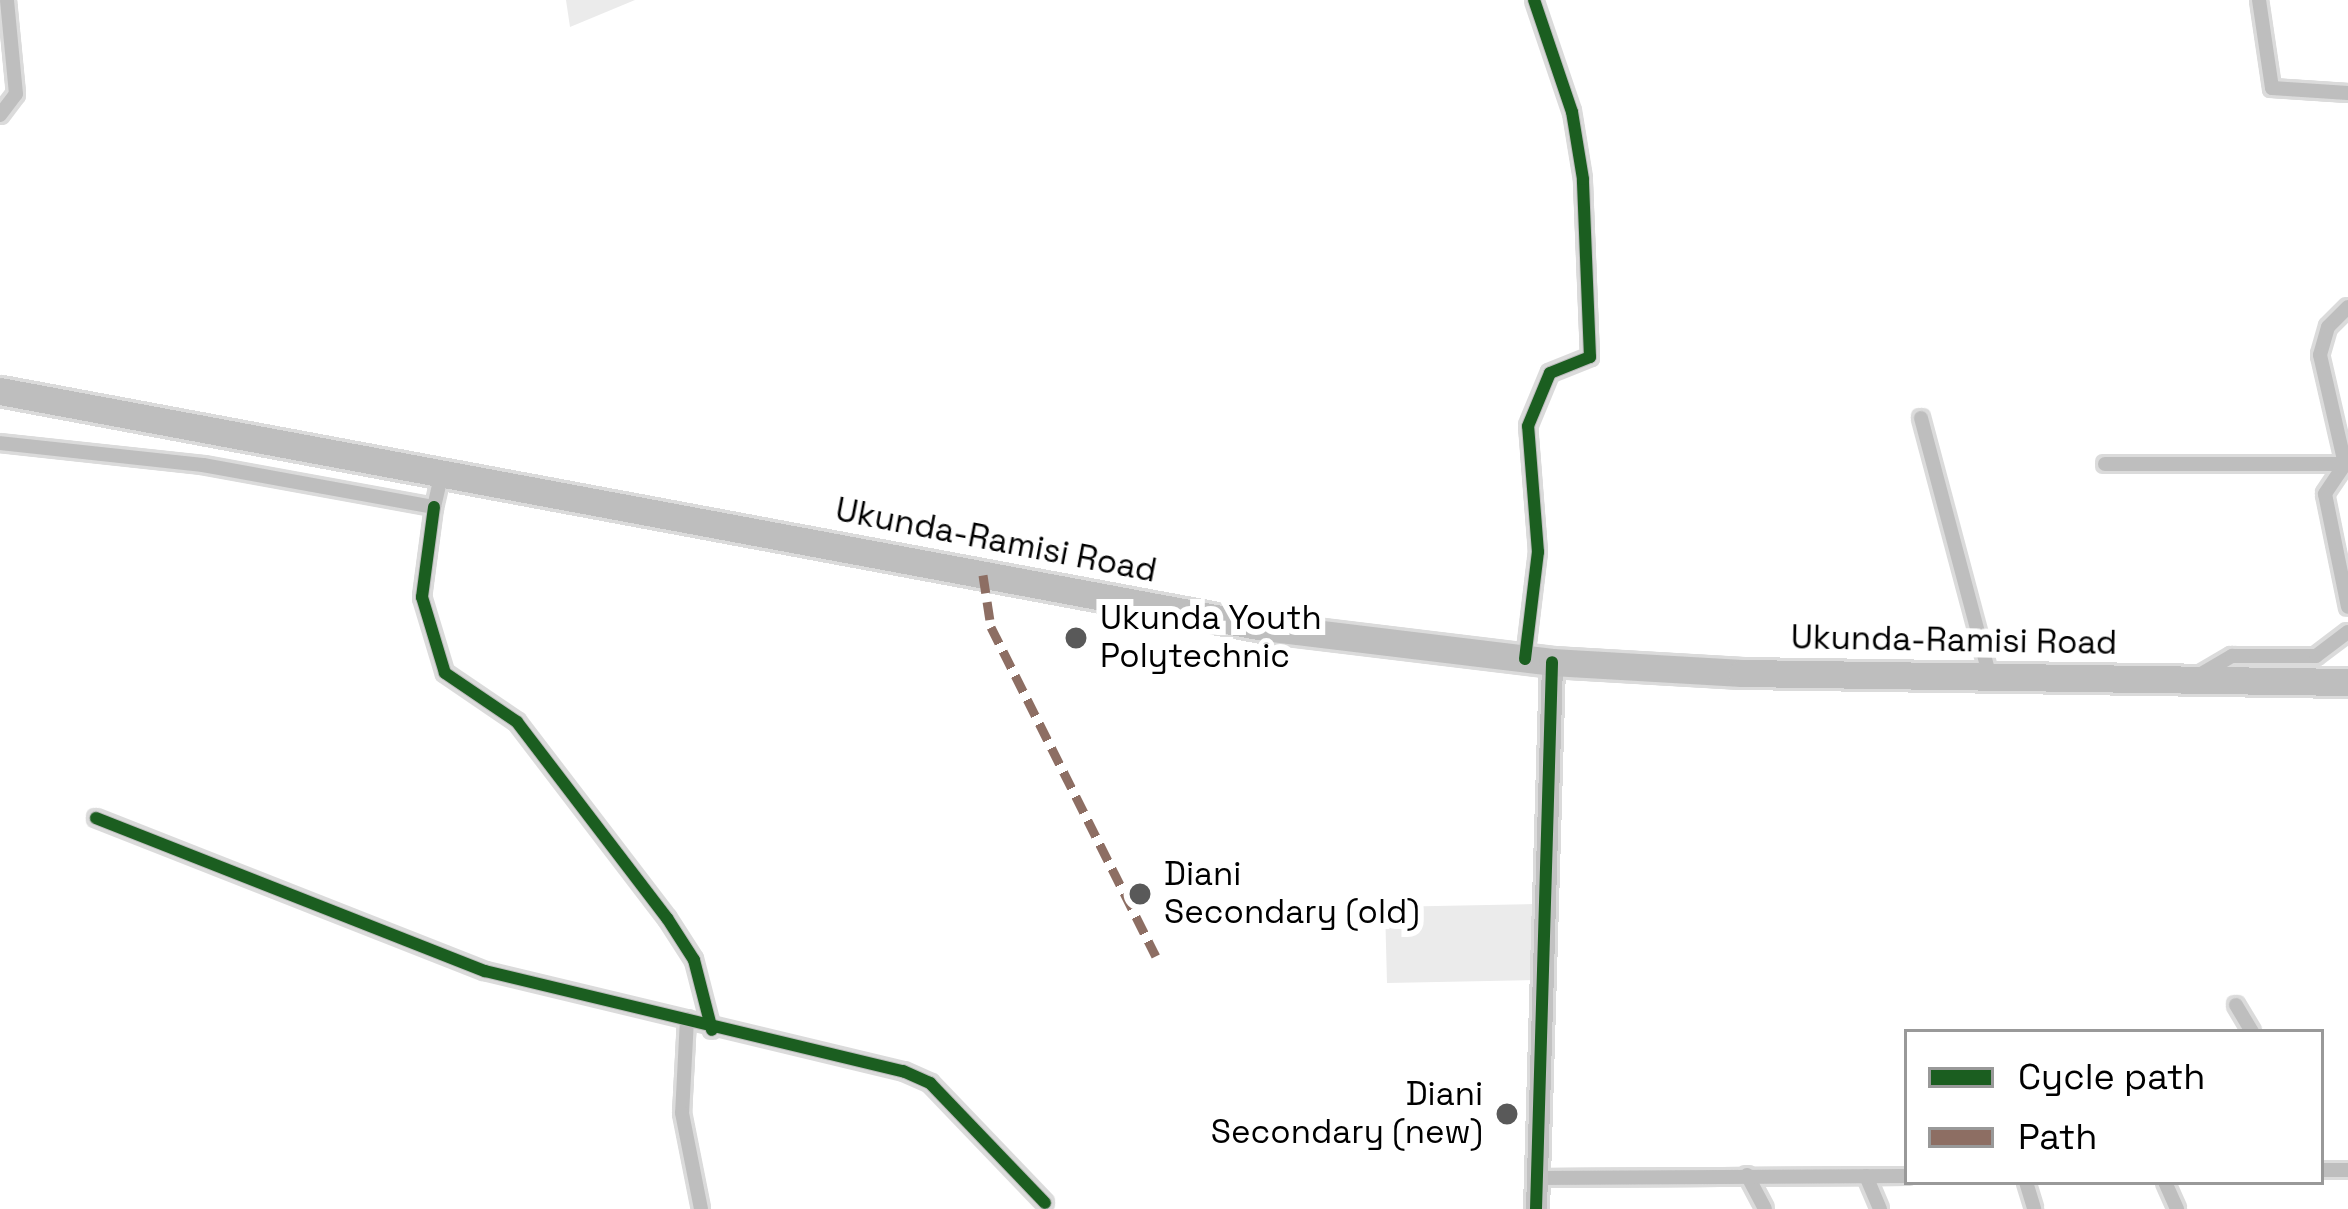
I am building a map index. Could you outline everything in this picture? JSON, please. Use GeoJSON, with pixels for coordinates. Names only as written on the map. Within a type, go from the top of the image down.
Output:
{"type":"FeatureCollection","features":[{"type":"Feature","properties":{"kind":"highway","name":"Ukunda-Ramisi Road"},"geometry":{"type":"LineString","coordinates":[[0,392],[1150,608],[1539,660],[1990,678],[2348,682]]}},
{"type":"Feature","properties":{"kind":"street"},"geometry":{"type":"LineString","coordinates":[[0,115],[16,94],[7,0]]}},
{"type":"Feature","properties":{"kind":"street"},"geometry":{"type":"LineString","coordinates":[[1534,0],[1572,112],[1583,178],[1589,357],[1550,373],[1528,426],[1538,552],[1536,1209]]}},
{"type":"Feature","properties":{"kind":"street"},"geometry":{"type":"LineString","coordinates":[[2259,0],[2272,88],[2348,93]]}},
{"type":"Feature","properties":{"kind":"street"},"geometry":{"type":"LineString","coordinates":[[2347,464],[2320,355],[2328,327],[2348,307]]}},
{"type":"Feature","properties":{"kind":"street"},"geometry":{"type":"LineString","coordinates":[[1922,418],[1990,678]]}},
{"type":"Feature","properties":{"kind":"street"},"geometry":{"type":"LineString","coordinates":[[0,443],[203,465],[434,507]]}},
{"type":"Feature","properties":{"kind":"street"},"geometry":{"type":"LineString","coordinates":[[2105,464],[2347,464]]}},
{"type":"Feature","properties":{"kind":"street"},"geometry":{"type":"LineString","coordinates":[[2347,464],[2325,494],[2348,607]]}},
{"type":"Feature","properties":{"kind":"street"},"geometry":{"type":"LineString","coordinates":[[442,473],[422,597],[445,673],[517,722],[667,918],[694,959],[712,1030]]}},
{"type":"Feature","properties":{"kind":"street"},"geometry":{"type":"LineString","coordinates":[[2192,680],[2232,656],[2316,656],[2348,632]]}},
{"type":"Feature","properties":{"kind":"street"},"geometry":{"type":"LineString","coordinates":[[96,818],[485,971],[929,1083],[1045,1203]]}},
{"type":"Feature","properties":{"kind":"street"},"geometry":{"type":"LineString","coordinates":[[2236,1005],[2250,1029]]}},
{"type":"Feature","properties":{"kind":"street"},"geometry":{"type":"LineString","coordinates":[[686,1019],[682,1112],[701,1209]]}},
{"type":"Feature","properties":{"kind":"street"},"geometry":{"type":"LineString","coordinates":[[1747,1175],[1765,1209]]}},
{"type":"Feature","properties":{"kind":"street"},"geometry":{"type":"LineString","coordinates":[[1866,1176],[1880,1209]]}},
{"type":"Feature","properties":{"kind":"street"},"geometry":{"type":"LineString","coordinates":[[1535,1178],[1904,1176]]}},
{"type":"Feature","properties":{"kind":"shaded area"},"geometry":{"type":"Polygon","coordinates":[[[566,0],[635,0],[570,27],[566,0]]]}},
{"type":"Feature","properties":{"kind":"shaded area"},"geometry":{"type":"Polygon","coordinates":[[[1536,904],[1538,980],[1387,983],[1385,907],[1536,904]]]}},
{"type":"Feature","properties":{"kind":"marked path"},"geometry":{"type":"LineString","coordinates":[[983,575],[991,627],[1156,956]]}},
{"type":"Feature","properties":{"kind":"cycle path"},"geometry":{"type":"LineString","coordinates":[[1525,659],[1538,552],[1528,426],[1550,373],[1590,357],[1583,179],[1572,112],[1534,0]]}},
{"type":"Feature","properties":{"kind":"cycle path"},"geometry":{"type":"LineString","coordinates":[[434,507],[422,597],[445,673],[517,722],[667,918],[694,960],[712,1030]]}},
{"type":"Feature","properties":{"kind":"cycle path"},"geometry":{"type":"LineString","coordinates":[[1536,1209],[1552,662]]}},
{"type":"Feature","properties":{"kind":"cycle path"},"geometry":{"type":"LineString","coordinates":[[96,818],[485,971],[903,1071],[930,1083],[1045,1203]]}},
{"type":"Feature","properties":{"kind":"place","name":"Ukunda Youth Polytechnic"},"geometry":{"type":"Point","coordinates":[1076,638]}},
{"type":"Feature","properties":{"kind":"place","name":"Diani Secondary (old)"},"geometry":{"type":"Point","coordinates":[1140,894]}},
{"type":"Feature","properties":{"kind":"place","name":"Diani Secondary (new)"},"geometry":{"type":"Point","coordinates":[1507,1114]}}]}
